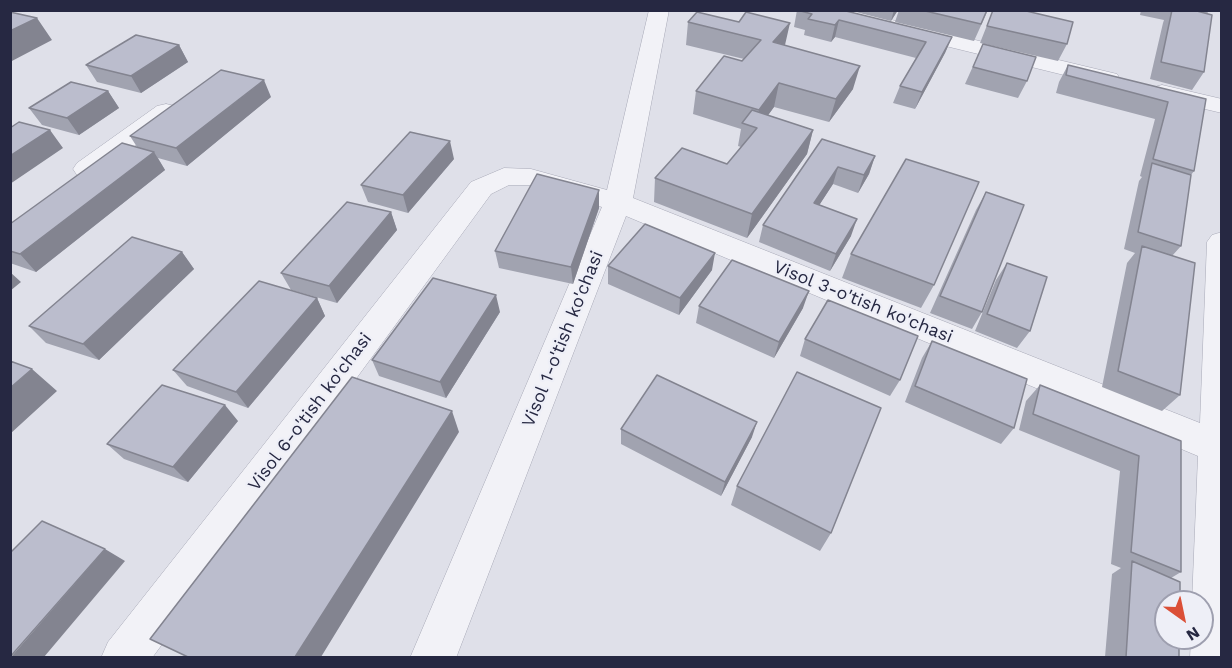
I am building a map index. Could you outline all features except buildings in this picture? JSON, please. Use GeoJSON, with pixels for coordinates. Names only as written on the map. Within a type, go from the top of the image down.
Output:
{"type":"FeatureCollection","features":[{"type":"Feature","properties":{"kind":"street","name":"Visol 1-o'tish ko'chasi"},"geometry":{"type":"LineString","coordinates":[[433,657],[618,202],[659,10]]}},
{"type":"Feature","properties":{"kind":"street"},"geometry":{"type":"LineString","coordinates":[[822,10],[1221,106]]}},
{"type":"Feature","properties":{"kind":"street"},"geometry":{"type":"LineString","coordinates":[[68,182],[184,98]]}},
{"type":"Feature","properties":{"kind":"street","name":"Visol 3-o'tish ko'chasi"},"geometry":{"type":"LineString","coordinates":[[504,176],[531,177],[618,202],[1217,447]]}},
{"type":"Feature","properties":{"kind":"street","name":"Visol 6-o'tish ko'chasi"},"geometry":{"type":"LineString","coordinates":[[123,657],[481,188],[504,176]]}},
{"type":"Feature","properties":{"kind":"street"},"geometry":{"type":"LineString","coordinates":[[1213,657],[1219,488],[1217,447],[1221,242]]}}]}
